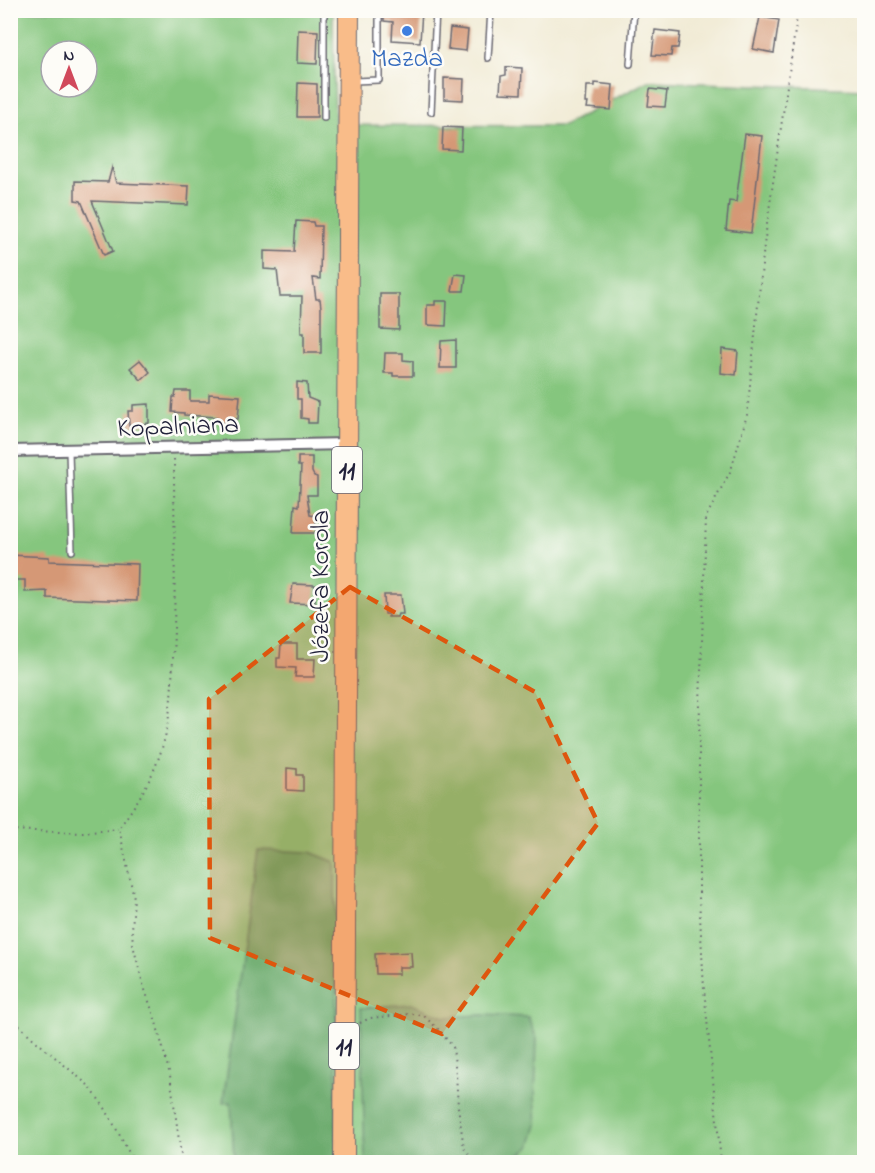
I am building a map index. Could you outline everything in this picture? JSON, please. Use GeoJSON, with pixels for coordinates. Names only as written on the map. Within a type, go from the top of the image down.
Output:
{"type":"FeatureCollection","features":[{"type":"Feature","properties":{"kind":"highway","name":"Józefa Korola"},"geometry":{"type":"LineString","coordinates":[[344,1162],[349,10]]}},
{"type":"Feature","properties":{"kind":"street","name":"Kopalniana"},"geometry":{"type":"LineString","coordinates":[[10,451],[347,444]]}},
{"type":"Feature","properties":{"kind":"lane"},"geometry":{"type":"LineString","coordinates":[[324,10],[324,118]]}},
{"type":"Feature","properties":{"kind":"lane"},"geometry":{"type":"LineString","coordinates":[[349,81],[379,80],[380,10]]}},
{"type":"Feature","properties":{"kind":"lane"},"geometry":{"type":"LineString","coordinates":[[431,112],[436,10]]}},
{"type":"Feature","properties":{"kind":"lane"},"geometry":{"type":"LineString","coordinates":[[488,58],[491,10]]}},
{"type":"Feature","properties":{"kind":"lane"},"geometry":{"type":"LineString","coordinates":[[630,64],[634,10]]}},
{"type":"Feature","properties":{"kind":"lane"},"geometry":{"type":"LineString","coordinates":[[69,451],[72,551]]}},
{"type":"Feature","properties":{"kind":"path"},"geometry":{"type":"LineString","coordinates":[[721,1162],[704,989],[699,898],[700,726],[706,517],[731,470],[747,416],[764,245],[798,10]]}},
{"type":"Feature","properties":{"kind":"path"},"geometry":{"type":"LineString","coordinates":[[10,830],[83,833],[119,828],[141,797],[150,778],[163,747],[172,689],[175,621],[174,447]]}},
{"type":"Feature","properties":{"kind":"path"},"geometry":{"type":"LineString","coordinates":[[119,828],[134,898],[133,945],[142,984],[156,1022],[170,1075],[182,1162]]}},
{"type":"Feature","properties":{"kind":"path"},"geometry":{"type":"LineString","coordinates":[[344,1031],[370,1018],[412,1014],[424,1016],[439,1030],[453,1047],[459,1123],[464,1148],[476,1162]]}},
{"type":"Feature","properties":{"kind":"path"},"geometry":{"type":"LineString","coordinates":[[10,1017],[89,1086],[105,1108],[134,1162]]}},
{"type":"Feature","properties":{"kind":"highlighted area"},"geometry":{"type":"Polygon","coordinates":[[[350,587],[535,692],[598,823],[442,1034],[210,938],[209,699],[350,587]]]}},
{"type":"Feature","properties":{"kind":"green space"},"geometry":{"type":"Polygon","coordinates":[[[10,11],[333,11],[335,125],[563,126],[648,81],[864,89],[864,152],[858,203],[864,212],[864,1162],[11,1162],[10,11]]]}},
{"type":"Feature","properties":{"kind":"green space"},"geometry":{"type":"Polygon","coordinates":[[[258,850],[310,852],[335,862],[337,1162],[234,1162],[231,1102],[223,1103],[258,850]]]}},
{"type":"Feature","properties":{"kind":"green space"},"geometry":{"type":"Polygon","coordinates":[[[411,1004],[445,1017],[482,1015],[528,1017],[537,1039],[535,1096],[537,1125],[530,1147],[510,1162],[365,1162],[361,1008],[411,1004]]]}},
{"type":"Feature","properties":{"kind":"building","name":"Mazda"},"geometry":{"type":"Polygon","coordinates":[[[384,10],[422,10],[420,42],[392,40],[393,22],[384,21],[384,10]]]}},
{"type":"Feature","properties":{"kind":"building"},"geometry":{"type":"Polygon","coordinates":[[[760,17],[779,20],[774,53],[753,49],[760,17]]]}},
{"type":"Feature","properties":{"kind":"building"},"geometry":{"type":"Polygon","coordinates":[[[450,28],[468,30],[466,51],[448,49],[450,28]]]}},
{"type":"Feature","properties":{"kind":"building"},"geometry":{"type":"Polygon","coordinates":[[[298,30],[318,31],[317,64],[297,63],[298,30]]]}},
{"type":"Feature","properties":{"kind":"building"},"geometry":{"type":"Polygon","coordinates":[[[655,30],[680,33],[678,48],[672,48],[671,56],[652,55],[655,30]]]}},
{"type":"Feature","properties":{"kind":"building"},"geometry":{"type":"Polygon","coordinates":[[[506,67],[522,68],[521,94],[500,93],[501,76],[506,75],[506,67]]]}},
{"type":"Feature","properties":{"kind":"building"},"geometry":{"type":"Polygon","coordinates":[[[444,78],[464,79],[463,100],[444,99],[444,78]]]}},
{"type":"Feature","properties":{"kind":"building"},"geometry":{"type":"Polygon","coordinates":[[[298,83],[317,84],[317,117],[297,117],[298,83]]]}},
{"type":"Feature","properties":{"kind":"building"},"geometry":{"type":"Polygon","coordinates":[[[595,83],[613,85],[611,110],[587,108],[587,86],[595,86],[595,83]]]}},
{"type":"Feature","properties":{"kind":"building"},"geometry":{"type":"Polygon","coordinates":[[[650,89],[667,91],[665,107],[648,106],[650,89]]]}},
{"type":"Feature","properties":{"kind":"building"},"geometry":{"type":"Polygon","coordinates":[[[443,127],[462,128],[461,150],[442,149],[443,127]]]}},
{"type":"Feature","properties":{"kind":"building"},"geometry":{"type":"Polygon","coordinates":[[[745,134],[762,136],[751,233],[726,230],[729,201],[736,202],[745,134]]]}},
{"type":"Feature","properties":{"kind":"building"},"geometry":{"type":"Polygon","coordinates":[[[112,167],[116,183],[189,186],[188,205],[92,201],[113,251],[104,255],[81,201],[75,200],[75,181],[108,182],[112,167]]]}},
{"type":"Feature","properties":{"kind":"building"},"geometry":{"type":"Polygon","coordinates":[[[296,221],[313,222],[314,226],[321,226],[320,279],[313,278],[316,299],[320,299],[321,308],[321,353],[304,353],[304,333],[301,333],[302,296],[280,296],[277,270],[264,269],[264,251],[294,252],[296,221]]]}},
{"type":"Feature","properties":{"kind":"building"},"geometry":{"type":"Polygon","coordinates":[[[455,274],[466,275],[464,291],[452,291],[455,274]]]}},
{"type":"Feature","properties":{"kind":"building"},"geometry":{"type":"Polygon","coordinates":[[[380,294],[399,294],[399,330],[380,329],[380,294]]]}},
{"type":"Feature","properties":{"kind":"building"},"geometry":{"type":"Polygon","coordinates":[[[435,301],[447,301],[446,326],[427,325],[427,305],[435,305],[435,301]]]}},
{"type":"Feature","properties":{"kind":"building"},"geometry":{"type":"Polygon","coordinates":[[[456,340],[456,368],[440,368],[441,341],[456,340]]]}},
{"type":"Feature","properties":{"kind":"building"},"geometry":{"type":"Polygon","coordinates":[[[722,349],[738,351],[736,375],[721,373],[722,349]]]}},
{"type":"Feature","properties":{"kind":"building"},"geometry":{"type":"Polygon","coordinates":[[[385,353],[403,353],[403,360],[413,361],[413,376],[393,376],[393,373],[384,373],[385,353]]]}},
{"type":"Feature","properties":{"kind":"building"},"geometry":{"type":"Polygon","coordinates":[[[140,360],[150,372],[141,380],[130,368],[140,360]]]}},
{"type":"Feature","properties":{"kind":"building"},"geometry":{"type":"Polygon","coordinates":[[[297,382],[307,383],[308,398],[318,402],[317,423],[308,423],[308,419],[301,418],[301,399],[297,399],[297,382]]]}},
{"type":"Feature","properties":{"kind":"building"},"geometry":{"type":"Polygon","coordinates":[[[176,391],[190,391],[190,401],[209,401],[209,394],[240,396],[238,419],[229,418],[229,423],[217,422],[217,417],[172,412],[173,397],[176,391]]]}},
{"type":"Feature","properties":{"kind":"building"},"geometry":{"type":"Polygon","coordinates":[[[149,404],[149,423],[129,426],[128,411],[133,411],[133,405],[149,404]]]}},
{"type":"Feature","properties":{"kind":"building"},"geometry":{"type":"Polygon","coordinates":[[[298,457],[312,457],[312,472],[317,477],[317,495],[307,495],[310,515],[316,516],[316,533],[293,533],[295,505],[299,506],[301,466],[298,466],[298,457]]]}},
{"type":"Feature","properties":{"kind":"building"},"geometry":{"type":"Polygon","coordinates":[[[10,555],[49,557],[49,561],[138,564],[137,601],[47,598],[47,591],[25,592],[25,580],[10,580],[10,555]]]}},
{"type":"Feature","properties":{"kind":"building"},"geometry":{"type":"Polygon","coordinates":[[[293,584],[315,585],[315,604],[290,603],[293,584]]]}},
{"type":"Feature","properties":{"kind":"building"},"geometry":{"type":"Polygon","coordinates":[[[384,595],[401,595],[403,614],[388,617],[388,614],[385,614],[384,595]]]}},
{"type":"Feature","properties":{"kind":"building"},"geometry":{"type":"Polygon","coordinates":[[[281,644],[297,644],[297,659],[315,659],[314,677],[295,677],[296,668],[277,667],[281,644]]]}},
{"type":"Feature","properties":{"kind":"building"},"geometry":{"type":"Polygon","coordinates":[[[287,768],[297,769],[297,775],[303,775],[303,791],[287,790],[287,768]]]}},
{"type":"Feature","properties":{"kind":"building"},"geometry":{"type":"Polygon","coordinates":[[[411,952],[412,967],[399,967],[399,974],[376,974],[375,954],[411,952]]]}},
{"type":"Feature","properties":{"kind":"place","name":"Mazda"},"geometry":{"type":"Point","coordinates":[407,31]}}]}
